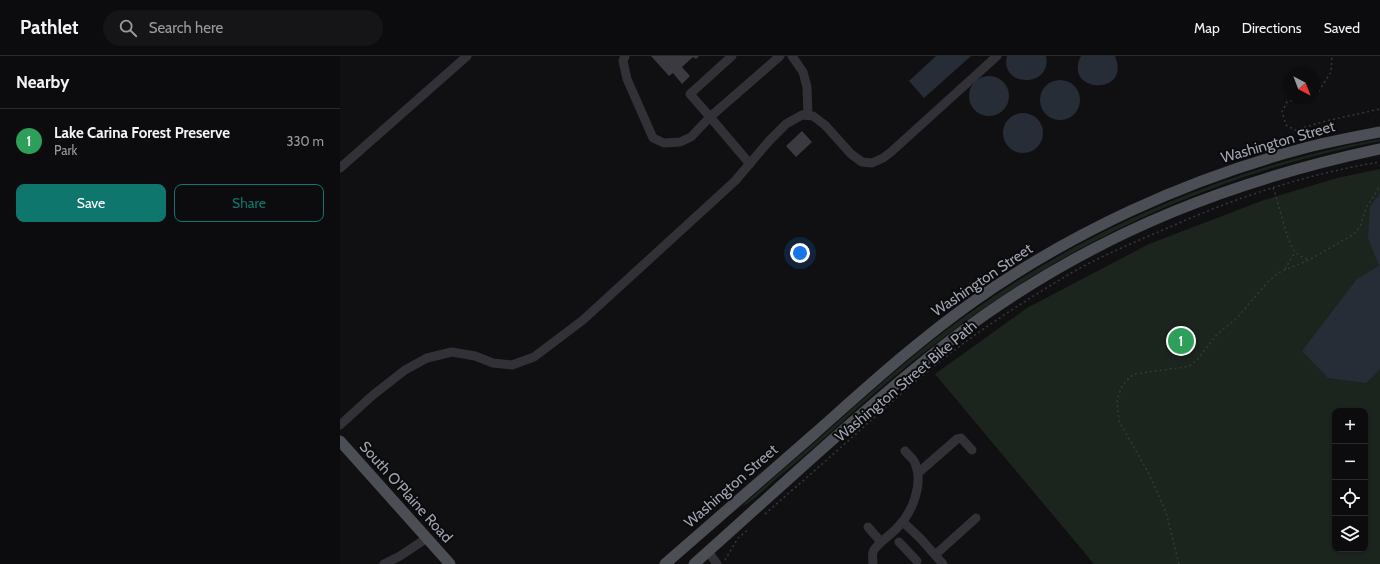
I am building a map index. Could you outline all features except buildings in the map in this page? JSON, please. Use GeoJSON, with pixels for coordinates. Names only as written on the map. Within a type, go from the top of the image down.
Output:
{"type":"FeatureCollection","features":[{"type":"Feature","properties":{"kind":"main road","name":"Washington Street"},"geometry":{"type":"LineString","coordinates":[[665,564],[918,343],[975,300],[1030,264],[1124,214],[1212,177],[1301,149],[1380,132]]}},
{"type":"Feature","properties":{"kind":"main road","name":"Washington Street"},"geometry":{"type":"LineString","coordinates":[[694,564],[823,448],[931,355],[986,314],[1034,283],[1096,246],[1205,198],[1255,181],[1313,164],[1380,149]]}},
{"type":"Feature","properties":{"kind":"main road","name":"South O'Plaine Road"},"geometry":{"type":"LineString","coordinates":[[340,441],[450,564]]}},
{"type":"Feature","properties":{"kind":"street"},"geometry":{"type":"LineString","coordinates":[[340,168],[467,56]]}},
{"type":"Feature","properties":{"kind":"street"},"geometry":{"type":"LineString","coordinates":[[625,56],[623,61],[627,79],[653,138],[664,143],[680,142],[691,138],[710,117],[780,56]]}},
{"type":"Feature","properties":{"kind":"street"},"geometry":{"type":"LineString","coordinates":[[732,56],[690,94],[750,164]]}},
{"type":"Feature","properties":{"kind":"street"},"geometry":{"type":"LineString","coordinates":[[792,56],[803,72],[808,87],[808,115]]}},
{"type":"Feature","properties":{"kind":"street"},"geometry":{"type":"LineString","coordinates":[[340,425],[373,395],[405,370],[427,358],[452,352],[475,356],[493,364],[512,365],[534,357],[583,320],[735,181],[769,141],[786,124],[802,115],[813,116],[825,125],[851,154],[862,162],[872,163],[892,152],[996,56]]}},
{"type":"Feature","properties":{"kind":"street"},"geometry":{"type":"LineString","coordinates":[[918,474],[957,439],[960,438],[972,450]]}},
{"type":"Feature","properties":{"kind":"street"},"geometry":{"type":"LineString","coordinates":[[873,564],[872,552],[903,522],[912,504],[919,483],[914,462],[905,451]]}},
{"type":"Feature","properties":{"kind":"street"},"geometry":{"type":"LineString","coordinates":[[899,542],[918,563],[933,553],[976,518]]}},
{"type":"Feature","properties":{"kind":"street"},"geometry":{"type":"LineString","coordinates":[[903,522],[943,564]]}},
{"type":"Feature","properties":{"kind":"street"},"geometry":{"type":"LineString","coordinates":[[868,527],[881,542]]}},
{"type":"Feature","properties":{"kind":"street"},"geometry":{"type":"LineString","coordinates":[[384,564],[400,556],[426,538]]}},
{"type":"Feature","properties":{"kind":"street"},"geometry":{"type":"LineString","coordinates":[[708,552],[717,564]]}},
{"type":"Feature","properties":{"kind":"path"},"geometry":{"type":"LineString","coordinates":[[1320,89],[1331,72],[1332,56]]}},
{"type":"Feature","properties":{"kind":"path"},"geometry":{"type":"LineString","coordinates":[[1286,104],[1282,112],[1286,125],[1295,130],[1326,121],[1380,109]]}},
{"type":"Feature","properties":{"kind":"path","name":"Washington Street Bike Path"},"geometry":{"type":"LineString","coordinates":[[762,516],[919,379],[967,341],[1009,312],[1073,272],[1140,240],[1212,209],[1273,188],[1380,162]]}},
{"type":"Feature","properties":{"kind":"path"},"geometry":{"type":"LineString","coordinates":[[1179,564],[1166,512],[1149,474],[1119,421],[1117,401],[1121,388],[1134,374],[1185,367],[1198,360],[1218,332],[1236,319],[1267,283],[1278,273],[1309,260],[1354,234],[1360,227],[1366,208],[1380,186]]}},
{"type":"Feature","properties":{"kind":"path"},"geometry":{"type":"LineString","coordinates":[[1273,188],[1295,252],[1309,260]]}},
{"type":"Feature","properties":{"kind":"path"},"geometry":{"type":"LineString","coordinates":[[1285,269],[1295,252]]}},
{"type":"Feature","properties":{"kind":"path"},"geometry":{"type":"LineString","coordinates":[[720,564],[726,560],[738,538],[752,526]]}},
{"type":"Feature","properties":{"kind":"shaded area"},"geometry":{"type":"Polygon","coordinates":[[[936,56],[971,56],[924,98],[909,81],[936,56]]]}},
{"type":"Feature","properties":{"kind":"shaded area"},"geometry":{"type":"Polygon","coordinates":[[[1007,56],[1046,56],[1046,66],[1042,74],[1035,78],[1026,80],[1018,78],[1011,74],[1007,66],[1007,56]]]}},
{"type":"Feature","properties":{"kind":"shaded area"},"geometry":{"type":"Polygon","coordinates":[[[1081,56],[1115,56],[1118,69],[1114,78],[1107,84],[1097,85],[1088,83],[1081,77],[1078,68],[1081,56]]]}},
{"type":"Feature","properties":{"kind":"shaded area"},"geometry":{"type":"Polygon","coordinates":[[[989,76],[997,78],[1003,82],[1007,88],[1009,96],[1007,104],[1003,110],[997,114],[989,116],[981,114],[975,110],[971,104],[969,96],[971,88],[975,82],[981,78],[989,76]]]}},
{"type":"Feature","properties":{"kind":"shaded area"},"geometry":{"type":"Polygon","coordinates":[[[1056,80],[1064,80],[1071,83],[1077,89],[1080,100],[1077,111],[1071,117],[1064,120],[1056,120],[1049,117],[1043,111],[1040,104],[1040,96],[1043,89],[1049,83],[1056,80]]]}},
{"type":"Feature","properties":{"kind":"shaded area"},"geometry":{"type":"Polygon","coordinates":[[[1023,113],[1034,116],[1040,122],[1043,133],[1040,144],[1034,150],[1023,153],[1012,150],[1006,144],[1003,133],[1006,122],[1012,116],[1023,113]]]}},
{"type":"Feature","properties":{"kind":"shaded area"},"geometry":{"type":"Polygon","coordinates":[[[1380,139],[1380,141],[1314,156],[1250,175],[1189,197],[1129,224],[1071,254],[1015,287],[960,325],[890,380],[750,502],[742,506],[883,381],[924,347],[1001,291],[1051,260],[1103,232],[1210,186],[1266,167],[1323,151],[1380,139]]]}},
{"type":"Feature","properties":{"kind":"shaded area"},"geometry":{"type":"Polygon","coordinates":[[[1380,169],[1380,564],[1094,564],[935,374],[1027,308],[1149,244],[1264,200],[1337,178],[1380,169]]]}},
{"type":"Feature","properties":{"kind":"shaded area"},"geometry":{"type":"Polygon","coordinates":[[[1380,193],[1380,369],[1366,383],[1328,378],[1302,351],[1357,279],[1379,266],[1368,238],[1370,207],[1380,193]]]}},
{"type":"Feature","properties":{"kind":"place","name":"Lake Carina Forest Preserve"},"geometry":{"type":"Point","coordinates":[1181,341]}}]}
